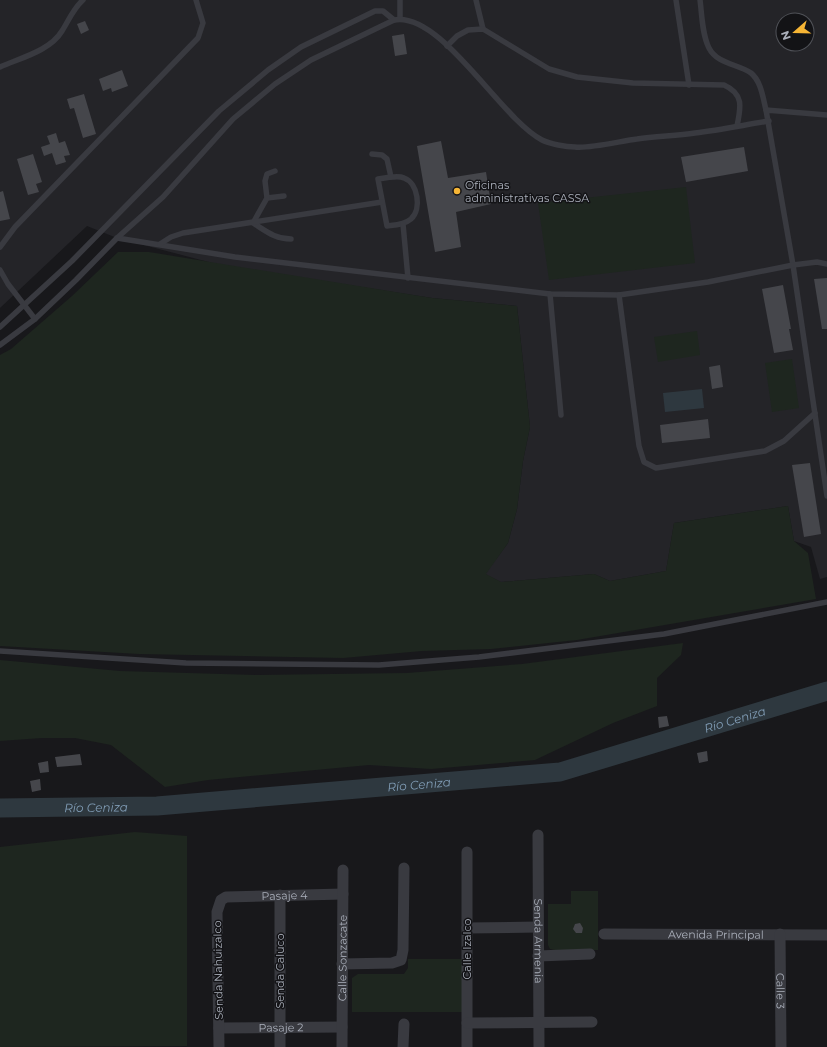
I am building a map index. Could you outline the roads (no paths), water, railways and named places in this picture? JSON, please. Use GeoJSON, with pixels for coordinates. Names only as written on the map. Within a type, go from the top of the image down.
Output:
{"type":"FeatureCollection","features":[{"type":"Feature","properties":{"kind":"street","name":"Senda Armenia"},"geometry":{"type":"LineString","coordinates":[[538,835],[539,1047]]}},
{"type":"Feature","properties":{"kind":"street","name":"Calle Izalco"},"geometry":{"type":"LineString","coordinates":[[467,852],[467,1047]]}},
{"type":"Feature","properties":{"kind":"street"},"geometry":{"type":"LineString","coordinates":[[342,964],[392,963],[401,960],[403,950],[404,868]]}},
{"type":"Feature","properties":{"kind":"street","name":"Calle Sonzacate"},"geometry":{"type":"LineString","coordinates":[[342,1047],[343,870]]}},
{"type":"Feature","properties":{"kind":"street","name":"Pasaje 4"},"geometry":{"type":"LineString","coordinates":[[226,897],[342,894]]}},
{"type":"Feature","properties":{"kind":"street","name":"Senda Caluco"},"geometry":{"type":"LineString","coordinates":[[280,895],[280,1047]]}},
{"type":"Feature","properties":{"kind":"street","name":"Senda Nahuizalco"},"geometry":{"type":"LineString","coordinates":[[219,1047],[217,912],[218,905],[221,900],[226,897]]}},
{"type":"Feature","properties":{"kind":"street"},"geometry":{"type":"LineString","coordinates":[[467,928],[538,927]]}},
{"type":"Feature","properties":{"kind":"street","name":"Avenida Principal"},"geometry":{"type":"LineString","coordinates":[[604,934],[827,934]]}},
{"type":"Feature","properties":{"kind":"street","name":"Calle 3"},"geometry":{"type":"LineString","coordinates":[[780,934],[781,1047]]}},
{"type":"Feature","properties":{"kind":"street"},"geometry":{"type":"LineString","coordinates":[[538,956],[590,954]]}},
{"type":"Feature","properties":{"kind":"street"},"geometry":{"type":"LineString","coordinates":[[467,1023],[592,1022]]}},
{"type":"Feature","properties":{"kind":"street"},"geometry":{"type":"LineString","coordinates":[[404,1024],[404,1047]]}},
{"type":"Feature","properties":{"kind":"street","name":"Pasaje 2"},"geometry":{"type":"LineString","coordinates":[[219,1028],[342,1027]]}},
{"type":"Feature","properties":{"kind":"lane"},"geometry":{"type":"LineString","coordinates":[[0,67],[50,44],[62,32],[70,16],[83,0]]}},
{"type":"Feature","properties":{"kind":"lane"},"geometry":{"type":"LineString","coordinates":[[0,247],[15,227],[198,38],[203,23],[196,0]]}},
{"type":"Feature","properties":{"kind":"lane"},"geometry":{"type":"LineString","coordinates":[[400,0],[400,19]]}},
{"type":"Feature","properties":{"kind":"lane"},"geometry":{"type":"LineString","coordinates":[[476,0],[483,29]]}},
{"type":"Feature","properties":{"kind":"lane"},"geometry":{"type":"LineString","coordinates":[[676,0],[689,85]]}},
{"type":"Feature","properties":{"kind":"lane"},"geometry":{"type":"LineString","coordinates":[[700,0],[705,34],[710,50],[720,59],[752,74],[760,86],[769,121],[793,265],[827,496]]}},
{"type":"Feature","properties":{"kind":"lane"},"geometry":{"type":"LineString","coordinates":[[0,327],[25,306],[72,260],[219,111],[268,70],[301,47],[375,11],[383,11],[394,20]]}},
{"type":"Feature","properties":{"kind":"lane"},"geometry":{"type":"LineString","coordinates":[[0,345],[35,319],[117,238],[163,196],[233,119],[275,84],[312,60],[394,20],[400,19],[419,24],[434,33],[513,118],[543,140],[575,148],[641,138],[694,133],[769,121]]}},
{"type":"Feature","properties":{"kind":"lane"},"geometry":{"type":"LineString","coordinates":[[447,46],[457,36],[468,30],[483,29],[549,69],[577,77],[633,83],[724,85],[733,90],[739,99],[740,110],[737,126]]}},
{"type":"Feature","properties":{"kind":"lane"},"geometry":{"type":"LineString","coordinates":[[766,110],[827,115]]}},
{"type":"Feature","properties":{"kind":"lane"},"geometry":{"type":"LineString","coordinates":[[372,154],[382,155],[387,158],[391,177]]}},
{"type":"Feature","properties":{"kind":"lane"},"geometry":{"type":"LineString","coordinates":[[253,222],[267,198],[265,181],[267,174],[274,172]]}},
{"type":"Feature","properties":{"kind":"lane"},"geometry":{"type":"LineString","coordinates":[[391,177],[404,178],[412,185],[417,196],[417,208],[412,218],[403,224],[387,226],[382,202],[378,179],[391,177]]}},
{"type":"Feature","properties":{"kind":"lane"},"geometry":{"type":"LineString","coordinates":[[267,198],[284,196]]}},
{"type":"Feature","properties":{"kind":"lane"},"geometry":{"type":"LineString","coordinates":[[160,244],[171,237],[183,233],[382,202]]}},
{"type":"Feature","properties":{"kind":"lane"},"geometry":{"type":"LineString","coordinates":[[253,222],[269,234],[280,239],[291,239]]}},
{"type":"Feature","properties":{"kind":"lane"},"geometry":{"type":"LineString","coordinates":[[403,224],[408,278]]}},
{"type":"Feature","properties":{"kind":"lane"},"geometry":{"type":"LineString","coordinates":[[117,238],[235,256],[550,294],[618,295],[708,282],[793,265],[816,262],[827,264]]}},
{"type":"Feature","properties":{"kind":"lane"},"geometry":{"type":"LineString","coordinates":[[0,270],[8,284],[35,319]]}},
{"type":"Feature","properties":{"kind":"lane"},"geometry":{"type":"LineString","coordinates":[[550,294],[561,414]]}},
{"type":"Feature","properties":{"kind":"lane"},"geometry":{"type":"LineString","coordinates":[[618,295],[639,446],[644,462],[656,468],[765,451],[784,441],[815,413]]}},
{"type":"Feature","properties":{"kind":"lane"},"geometry":{"type":"LineString","coordinates":[[0,651],[186,663],[378,665],[479,657],[664,634],[827,602]]}},
{"type":"Feature","properties":{"kind":"waterway","name":"Río Ceniza"},"geometry":{"type":"LineString","coordinates":[[0,808],[157,806],[560,772],[827,691]]}},
{"type":"Feature","properties":{"kind":"place","name":"Oficinas administrativas CASSA"},"geometry":{"type":"Point","coordinates":[457,191]}}]}
